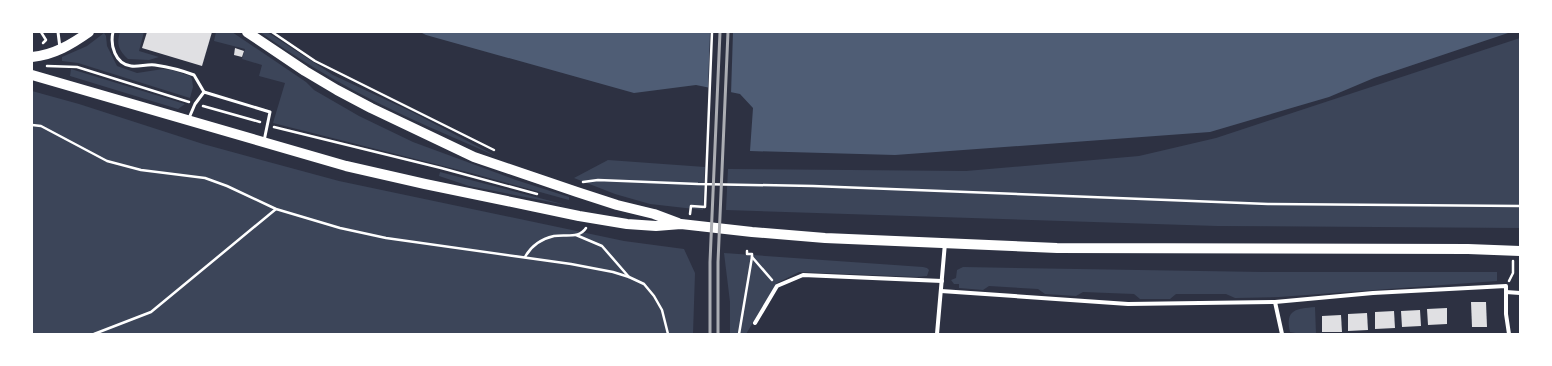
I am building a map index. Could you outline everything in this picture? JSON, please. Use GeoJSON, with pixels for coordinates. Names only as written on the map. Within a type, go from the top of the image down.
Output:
{"type":"FeatureCollection","features":[{"type":"Feature","properties":{"kind":"main road"},"geometry":{"type":"LineString","coordinates":[[32,57],[54,52],[74,42],[89,32]]}},
{"type":"Feature","properties":{"kind":"main road"},"geometry":{"type":"LineString","coordinates":[[247,32],[281,56],[337,90],[474,157],[570,190],[617,205],[654,214],[682,224]]}},
{"type":"Feature","properties":{"kind":"main road"},"geometry":{"type":"LineString","coordinates":[[32,75],[346,166],[579,216],[627,224],[656,226],[682,224],[825,238],[1064,248],[1468,248],[1517,250]]}},
{"type":"Feature","properties":{"kind":"street"},"geometry":{"type":"LineString","coordinates":[[937,334],[945,243]]}},
{"type":"Feature","properties":{"kind":"street"},"geometry":{"type":"LineString","coordinates":[[755,323],[777,286],[803,275],[942,281]]}},
{"type":"Feature","properties":{"kind":"street"},"geometry":{"type":"LineString","coordinates":[[941,292],[1128,304],[1275,302],[1373,293],[1506,286],[1506,314],[1509,334]]}},
{"type":"Feature","properties":{"kind":"street"},"geometry":{"type":"LineString","coordinates":[[1506,292],[1520,293]]}},
{"type":"Feature","properties":{"kind":"street"},"geometry":{"type":"LineString","coordinates":[[1275,302],[1282,334]]}},
{"type":"Feature","properties":{"kind":"lane"},"geometry":{"type":"LineString","coordinates":[[58,32],[60,49]]}},
{"type":"Feature","properties":{"kind":"lane"},"geometry":{"type":"LineString","coordinates":[[113,32],[111,40],[115,54],[122,64],[129,66],[153,65],[175,68],[194,75],[204,92],[270,112],[264,142]]}},
{"type":"Feature","properties":{"kind":"lane"},"geometry":{"type":"LineString","coordinates":[[188,120],[195,104],[204,92]]}},
{"type":"Feature","properties":{"kind":"path"},"geometry":{"type":"LineString","coordinates":[[41,32],[46,40],[41,45]]}},
{"type":"Feature","properties":{"kind":"path"},"geometry":{"type":"LineString","coordinates":[[272,32],[316,62],[499,153]]}},
{"type":"Feature","properties":{"kind":"path"},"geometry":{"type":"LineString","coordinates":[[691,212],[691,206],[705,207],[712,32]]}},
{"type":"Feature","properties":{"kind":"path"},"geometry":{"type":"LineString","coordinates":[[44,65],[49,67],[77,67],[188,102]]}},
{"type":"Feature","properties":{"kind":"path"},"geometry":{"type":"LineString","coordinates":[[202,105],[257,122]]}},
{"type":"Feature","properties":{"kind":"path"},"geometry":{"type":"LineString","coordinates":[[32,125],[40,126],[107,161],[141,170],[205,178],[227,186],[276,210],[340,228],[386,238],[571,264],[613,272],[629,277],[644,284],[654,296],[662,310],[668,334]]}},
{"type":"Feature","properties":{"kind":"path"},"geometry":{"type":"LineString","coordinates":[[279,128],[441,168],[544,196]]}},
{"type":"Feature","properties":{"kind":"path"},"geometry":{"type":"LineString","coordinates":[[580,182],[598,180],[698,184],[813,186],[1268,204],[1520,206]]}},
{"type":"Feature","properties":{"kind":"path"},"geometry":{"type":"LineString","coordinates":[[94,334],[151,312],[276,210]]}},
{"type":"Feature","properties":{"kind":"path"},"geometry":{"type":"LineString","coordinates":[[525,257],[531,248],[544,240],[554,236],[576,235],[583,232],[587,224]]}},
{"type":"Feature","properties":{"kind":"path"},"geometry":{"type":"LineString","coordinates":[[576,235],[602,246],[629,277]]}},
{"type":"Feature","properties":{"kind":"path"},"geometry":{"type":"LineString","coordinates":[[1506,286],[1513,273],[1517,250]]}},
{"type":"Feature","properties":{"kind":"path"},"geometry":{"type":"LineString","coordinates":[[747,251],[747,254],[752,254],[752,257],[777,286]]}},
{"type":"Feature","properties":{"kind":"path"},"geometry":{"type":"LineString","coordinates":[[739,334],[752,257]]}},
{"type":"Feature","properties":{"kind":"shaded area"},"geometry":{"type":"Polygon","coordinates":[[[120,32],[144,32],[139,51],[159,57],[149,60],[128,59],[122,53],[118,44],[120,32]]]}},
{"type":"Feature","properties":{"kind":"shaded area"},"geometry":{"type":"Polygon","coordinates":[[[216,32],[232,32],[306,82],[314,90],[359,116],[413,142],[516,180],[569,197],[569,200],[471,173],[273,123],[285,83],[259,76],[262,65],[242,59],[245,49],[214,41],[216,32]]]}},
{"type":"Feature","properties":{"kind":"shaded area"},"geometry":{"type":"Polygon","coordinates":[[[260,32],[267,32],[333,75],[412,112],[498,157],[404,115],[335,80],[306,63],[260,32]]]}},
{"type":"Feature","properties":{"kind":"shaded area"},"geometry":{"type":"Polygon","coordinates":[[[420,32],[1511,32],[1374,78],[1329,97],[1210,132],[895,155],[750,151],[753,108],[740,94],[696,85],[634,93],[426,35],[420,32]]]}},
{"type":"Feature","properties":{"kind":"shaded area"},"geometry":{"type":"Polygon","coordinates":[[[104,33],[106,36],[107,46],[117,66],[137,73],[163,69],[172,70],[190,76],[193,87],[190,98],[78,63],[62,61],[62,57],[87,46],[104,33]]]}},
{"type":"Feature","properties":{"kind":"shaded area"},"geometry":{"type":"Polygon","coordinates":[[[1520,38],[1520,228],[1217,226],[726,210],[728,169],[966,171],[1139,156],[1216,138],[1520,38]]]}},
{"type":"Feature","properties":{"kind":"shaded area"},"geometry":{"type":"Polygon","coordinates":[[[71,69],[185,104],[178,109],[70,76],[71,69]]]}},
{"type":"Feature","properties":{"kind":"shaded area"},"geometry":{"type":"Polygon","coordinates":[[[32,91],[79,104],[203,144],[339,181],[624,241],[684,249],[695,273],[693,334],[32,334],[32,91]]]}},
{"type":"Feature","properties":{"kind":"shaded area"},"geometry":{"type":"Polygon","coordinates":[[[608,160],[705,167],[703,210],[650,204],[615,194],[574,178],[608,160]]]}},
{"type":"Feature","properties":{"kind":"shaded area"},"geometry":{"type":"Polygon","coordinates":[[[440,172],[566,205],[469,186],[439,176],[440,172]]]}},
{"type":"Feature","properties":{"kind":"shaded area"},"geometry":{"type":"Polygon","coordinates":[[[724,253],[923,267],[929,270],[927,276],[917,277],[799,272],[777,283],[746,334],[730,334],[730,302],[724,253]]]}},
{"type":"Feature","properties":{"kind":"shaded area"},"geometry":{"type":"Polygon","coordinates":[[[963,267],[1263,272],[1497,272],[1497,281],[1279,297],[1235,298],[1226,294],[1176,294],[1170,299],[1140,299],[1134,294],[1083,292],[1076,296],[1045,294],[1038,289],[989,286],[983,290],[959,288],[959,284],[954,284],[951,280],[956,278],[957,270],[963,267]]]}},
{"type":"Feature","properties":{"kind":"shaded area"},"geometry":{"type":"Polygon","coordinates":[[[1315,307],[1316,334],[1290,332],[1289,319],[1294,312],[1297,310],[1315,307]]]}},
{"type":"Feature","properties":{"kind":"pier"},"geometry":{"type":"Polygon","coordinates":[[[710,32],[733,32],[731,94],[708,89],[710,32]]]}},
{"type":"Feature","properties":{"kind":"building"},"geometry":{"type":"Polygon","coordinates":[[[147,32],[212,32],[202,66],[142,48],[147,32]]]}},
{"type":"Feature","properties":{"kind":"building"},"geometry":{"type":"Polygon","coordinates":[[[235,48],[244,51],[242,57],[234,55],[235,48]]]}},
{"type":"Feature","properties":{"kind":"building"},"geometry":{"type":"Polygon","coordinates":[[[1471,302],[1486,302],[1487,327],[1472,327],[1471,302]]]}},
{"type":"Feature","properties":{"kind":"building"},"geometry":{"type":"Polygon","coordinates":[[[1447,308],[1447,324],[1428,325],[1427,309],[1447,308]]]}},
{"type":"Feature","properties":{"kind":"building"},"geometry":{"type":"Polygon","coordinates":[[[1420,310],[1421,326],[1402,327],[1401,311],[1420,310]]]}},
{"type":"Feature","properties":{"kind":"building"},"geometry":{"type":"Polygon","coordinates":[[[1394,311],[1395,328],[1375,329],[1375,312],[1394,311]]]}},
{"type":"Feature","properties":{"kind":"building"},"geometry":{"type":"Polygon","coordinates":[[[1367,313],[1368,330],[1348,331],[1348,314],[1367,313]]]}},
{"type":"Feature","properties":{"kind":"building"},"geometry":{"type":"Polygon","coordinates":[[[1341,315],[1342,332],[1322,332],[1322,316],[1341,315]]]}},
{"type":"Feature","properties":{"kind":"railway"},"geometry":{"type":"LineString","coordinates":[[710,334],[710,262],[720,32]]}},
{"type":"Feature","properties":{"kind":"railway"},"geometry":{"type":"LineString","coordinates":[[718,334],[718,262],[728,32]]}}]}
